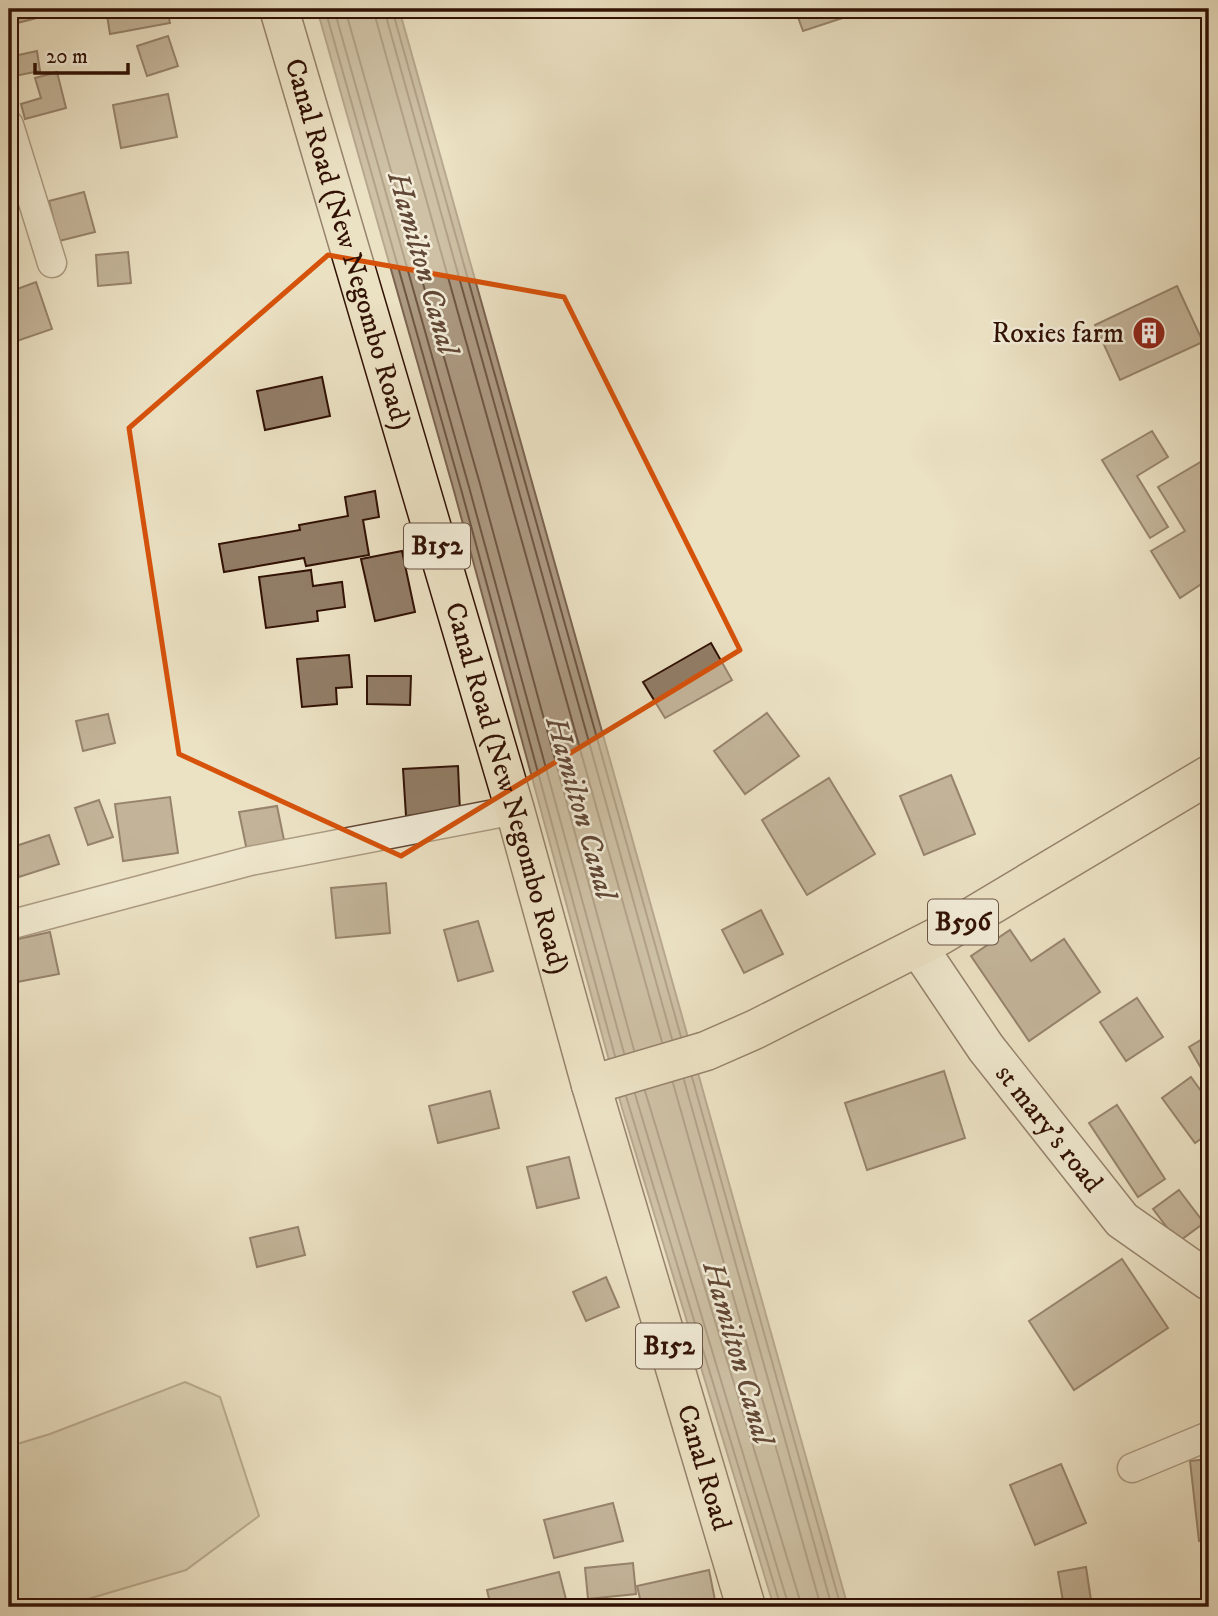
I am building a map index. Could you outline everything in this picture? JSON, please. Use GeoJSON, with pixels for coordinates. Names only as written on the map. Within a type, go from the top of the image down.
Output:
{"type":"FeatureCollection","features":[{"type":"Feature","properties":{"kind":"main road","name":"Canal Road (New Negombo Road)"},"geometry":{"type":"LineString","coordinates":[[279,9],[515,810],[591,1085]]}},
{"type":"Feature","properties":{"kind":"main road","name":"B596"},"geometry":{"type":"LineString","coordinates":[[591,1085],[706,1052],[918,947],[1209,775]]}},
{"type":"Feature","properties":{"kind":"main road","name":"Canal Road"},"geometry":{"type":"LineString","coordinates":[[591,1085],[746,1607]]}},
{"type":"Feature","properties":{"kind":"street"},"geometry":{"type":"LineString","coordinates":[[9,125],[52,263]]}},
{"type":"Feature","properties":{"kind":"street"},"geometry":{"type":"LineString","coordinates":[[9,925],[250,861],[515,810]]}},
{"type":"Feature","properties":{"kind":"street","name":"st mary's road"},"geometry":{"type":"LineString","coordinates":[[918,947],[986,1048],[1122,1220],[1209,1281]]}},
{"type":"Feature","properties":{"kind":"street"},"geometry":{"type":"LineString","coordinates":[[1132,1468],[1209,1436]]}},
{"type":"Feature","properties":{"kind":"highlighted area"},"geometry":{"type":"Polygon","coordinates":[[[328,255],[564,297],[740,650],[401,856],[179,754],[129,428],[328,255]]]}},
{"type":"Feature","properties":{"kind":"shaded area"},"geometry":{"type":"Polygon","coordinates":[[[185,1382],[220,1397],[259,1516],[186,1570],[61,1607],[9,1607],[9,1433],[17,1444],[185,1382]]]}},
{"type":"Feature","properties":{"kind":"water","name":"Hamilton Canal"},"geometry":{"type":"Polygon","coordinates":[[[317,9],[399,9],[848,1607],[774,1607],[622,1108],[454,491],[317,9]]]}},
{"type":"Feature","properties":{"kind":"building"},"geometry":{"type":"Polygon","coordinates":[[[9,9],[46,9],[48,15],[10,25],[9,9]]]}},
{"type":"Feature","properties":{"kind":"building"},"geometry":{"type":"Polygon","coordinates":[[[106,9],[167,9],[170,23],[110,34],[106,9]]]}},
{"type":"Feature","properties":{"kind":"building"},"geometry":{"type":"Polygon","coordinates":[[[795,9],[870,9],[803,31],[795,9]]]}},
{"type":"Feature","properties":{"kind":"building"},"geometry":{"type":"Polygon","coordinates":[[[168,36],[178,66],[147,76],[137,46],[168,36]]]}},
{"type":"Feature","properties":{"kind":"building"},"geometry":{"type":"Polygon","coordinates":[[[37,51],[40,71],[9,77],[9,57],[37,51]]]}},
{"type":"Feature","properties":{"kind":"building"},"geometry":{"type":"Polygon","coordinates":[[[57,72],[66,108],[25,119],[21,104],[41,98],[35,78],[57,72]]]}},
{"type":"Feature","properties":{"kind":"building"},"geometry":{"type":"Polygon","coordinates":[[[168,94],[177,137],[121,148],[113,105],[168,94]]]}},
{"type":"Feature","properties":{"kind":"building"},"geometry":{"type":"Polygon","coordinates":[[[84,192],[95,232],[59,241],[49,201],[84,192]]]}},
{"type":"Feature","properties":{"kind":"building"},"geometry":{"type":"Polygon","coordinates":[[[128,252],[131,283],[98,286],[96,255],[128,252]]]}},
{"type":"Feature","properties":{"kind":"building"},"geometry":{"type":"Polygon","coordinates":[[[36,282],[52,329],[14,342],[9,327],[9,292],[36,282]]]}},
{"type":"Feature","properties":{"kind":"building","name":"Roxies farm"},"geometry":{"type":"Polygon","coordinates":[[[1177,286],[1203,342],[1120,380],[1095,325],[1177,286]]]}},
{"type":"Feature","properties":{"kind":"building"},"geometry":{"type":"Polygon","coordinates":[[[322,377],[330,416],[265,430],[257,391],[322,377]]]}},
{"type":"Feature","properties":{"kind":"building"},"geometry":{"type":"Polygon","coordinates":[[[1152,431],[1168,457],[1137,476],[1168,527],[1150,538],[1102,460],[1152,431]]]}},
{"type":"Feature","properties":{"kind":"building"},"geometry":{"type":"Polygon","coordinates":[[[1202,461],[1209,472],[1209,579],[1180,598],[1151,551],[1185,531],[1158,487],[1202,461]]]}},
{"type":"Feature","properties":{"kind":"building"},"geometry":{"type":"Polygon","coordinates":[[[375,491],[379,517],[363,520],[369,555],[306,566],[304,558],[224,572],[219,544],[300,530],[299,525],[348,516],[345,497],[375,491]]]}},
{"type":"Feature","properties":{"kind":"building"},"geometry":{"type":"Polygon","coordinates":[[[402,551],[415,612],[375,621],[361,559],[402,551]]]}},
{"type":"Feature","properties":{"kind":"building"},"geometry":{"type":"Polygon","coordinates":[[[311,570],[313,586],[342,582],[345,607],[317,611],[318,621],[266,628],[259,577],[311,570]]]}},
{"type":"Feature","properties":{"kind":"building"},"geometry":{"type":"Polygon","coordinates":[[[711,643],[732,680],[665,718],[643,682],[711,643]]]}},
{"type":"Feature","properties":{"kind":"building"},"geometry":{"type":"Polygon","coordinates":[[[349,655],[352,687],[336,688],[337,704],[302,707],[297,659],[349,655]]]}},
{"type":"Feature","properties":{"kind":"building"},"geometry":{"type":"Polygon","coordinates":[[[367,676],[411,676],[410,705],[367,704],[367,676]]]}},
{"type":"Feature","properties":{"kind":"building"},"geometry":{"type":"Polygon","coordinates":[[[767,713],[799,756],[745,794],[714,751],[767,713]]]}},
{"type":"Feature","properties":{"kind":"building"},"geometry":{"type":"Polygon","coordinates":[[[108,714],[115,743],[83,751],[76,721],[108,714]]]}},
{"type":"Feature","properties":{"kind":"building"},"geometry":{"type":"Polygon","coordinates":[[[458,766],[460,812],[406,816],[403,769],[458,766]]]}},
{"type":"Feature","properties":{"kind":"building"},"geometry":{"type":"Polygon","coordinates":[[[951,775],[975,834],[924,855],[900,796],[951,775]]]}},
{"type":"Feature","properties":{"kind":"building"},"geometry":{"type":"Polygon","coordinates":[[[829,778],[875,854],[807,895],[762,820],[829,778]]]}},
{"type":"Feature","properties":{"kind":"building"},"geometry":{"type":"Polygon","coordinates":[[[170,797],[178,853],[123,861],[115,804],[170,797]]]}},
{"type":"Feature","properties":{"kind":"building"},"geometry":{"type":"Polygon","coordinates":[[[99,800],[113,837],[88,845],[75,808],[99,800]]]}},
{"type":"Feature","properties":{"kind":"building"},"geometry":{"type":"Polygon","coordinates":[[[277,806],[285,845],[247,851],[239,812],[277,806]]]}},
{"type":"Feature","properties":{"kind":"building"},"geometry":{"type":"Polygon","coordinates":[[[49,835],[59,864],[19,877],[10,848],[49,835]]]}},
{"type":"Feature","properties":{"kind":"building"},"geometry":{"type":"Polygon","coordinates":[[[386,883],[390,933],[336,938],[331,888],[386,883]]]}},
{"type":"Feature","properties":{"kind":"building"},"geometry":{"type":"Polygon","coordinates":[[[761,910],[783,954],[744,973],[722,930],[761,910]]]}},
{"type":"Feature","properties":{"kind":"building"},"geometry":{"type":"Polygon","coordinates":[[[478,921],[493,971],[458,981],[444,930],[478,921]]]}},
{"type":"Feature","properties":{"kind":"building"},"geometry":{"type":"Polygon","coordinates":[[[1010,930],[1031,961],[1064,939],[1100,992],[1029,1041],[971,956],[1010,930]]]}},
{"type":"Feature","properties":{"kind":"building"},"geometry":{"type":"Polygon","coordinates":[[[50,932],[59,974],[17,982],[9,941],[50,932]]]}},
{"type":"Feature","properties":{"kind":"building"},"geometry":{"type":"Polygon","coordinates":[[[1137,998],[1163,1037],[1126,1061],[1100,1022],[1137,998]]]}},
{"type":"Feature","properties":{"kind":"building"},"geometry":{"type":"Polygon","coordinates":[[[1209,1035],[1209,1082],[1189,1047],[1209,1035]]]}},
{"type":"Feature","properties":{"kind":"building"},"geometry":{"type":"Polygon","coordinates":[[[944,1071],[965,1138],[867,1170],[845,1103],[944,1071]]]}},
{"type":"Feature","properties":{"kind":"building"},"geometry":{"type":"Polygon","coordinates":[[[1191,1077],[1209,1102],[1209,1133],[1195,1143],[1162,1098],[1191,1077]]]}},
{"type":"Feature","properties":{"kind":"building"},"geometry":{"type":"Polygon","coordinates":[[[490,1091],[499,1128],[438,1143],[429,1106],[490,1091]]]}},
{"type":"Feature","properties":{"kind":"building"},"geometry":{"type":"Polygon","coordinates":[[[1117,1105],[1165,1179],[1138,1197],[1089,1123],[1117,1105]]]}},
{"type":"Feature","properties":{"kind":"building"},"geometry":{"type":"Polygon","coordinates":[[[569,1157],[579,1198],[537,1208],[527,1167],[569,1157]]]}},
{"type":"Feature","properties":{"kind":"building"},"geometry":{"type":"Polygon","coordinates":[[[1179,1190],[1204,1223],[1178,1242],[1153,1209],[1179,1190]]]}},
{"type":"Feature","properties":{"kind":"building"},"geometry":{"type":"Polygon","coordinates":[[[298,1227],[305,1255],[257,1267],[250,1238],[298,1227]]]}},
{"type":"Feature","properties":{"kind":"building"},"geometry":{"type":"Polygon","coordinates":[[[1122,1259],[1168,1328],[1074,1390],[1029,1321],[1122,1259]]]}},
{"type":"Feature","properties":{"kind":"building"},"geometry":{"type":"Polygon","coordinates":[[[606,1277],[619,1307],[586,1321],[573,1292],[606,1277]]]}},
{"type":"Feature","properties":{"kind":"building"},"geometry":{"type":"Polygon","coordinates":[[[1209,1459],[1209,1539],[1199,1541],[1190,1461],[1209,1459]]]}},
{"type":"Feature","properties":{"kind":"building"},"geometry":{"type":"Polygon","coordinates":[[[1061,1464],[1086,1523],[1035,1545],[1010,1485],[1061,1464]]]}},
{"type":"Feature","properties":{"kind":"building"},"geometry":{"type":"Polygon","coordinates":[[[613,1503],[623,1541],[554,1558],[544,1520],[613,1503]]]}},
{"type":"Feature","properties":{"kind":"building"},"geometry":{"type":"Polygon","coordinates":[[[633,1563],[636,1594],[588,1599],[585,1568],[633,1563]]]}},
{"type":"Feature","properties":{"kind":"building"},"geometry":{"type":"Polygon","coordinates":[[[1086,1567],[1092,1607],[1064,1607],[1058,1572],[1086,1567]]]}},
{"type":"Feature","properties":{"kind":"building"},"geometry":{"type":"Polygon","coordinates":[[[709,1570],[716,1605],[642,1607],[637,1586],[709,1570]]]}},
{"type":"Feature","properties":{"kind":"building"},"geometry":{"type":"Polygon","coordinates":[[[559,1572],[568,1607],[491,1607],[487,1590],[559,1572]]]}},
{"type":"Feature","properties":{"kind":"place","name":"Roxies farm"},"geometry":{"type":"Point","coordinates":[1149,333]}}]}
